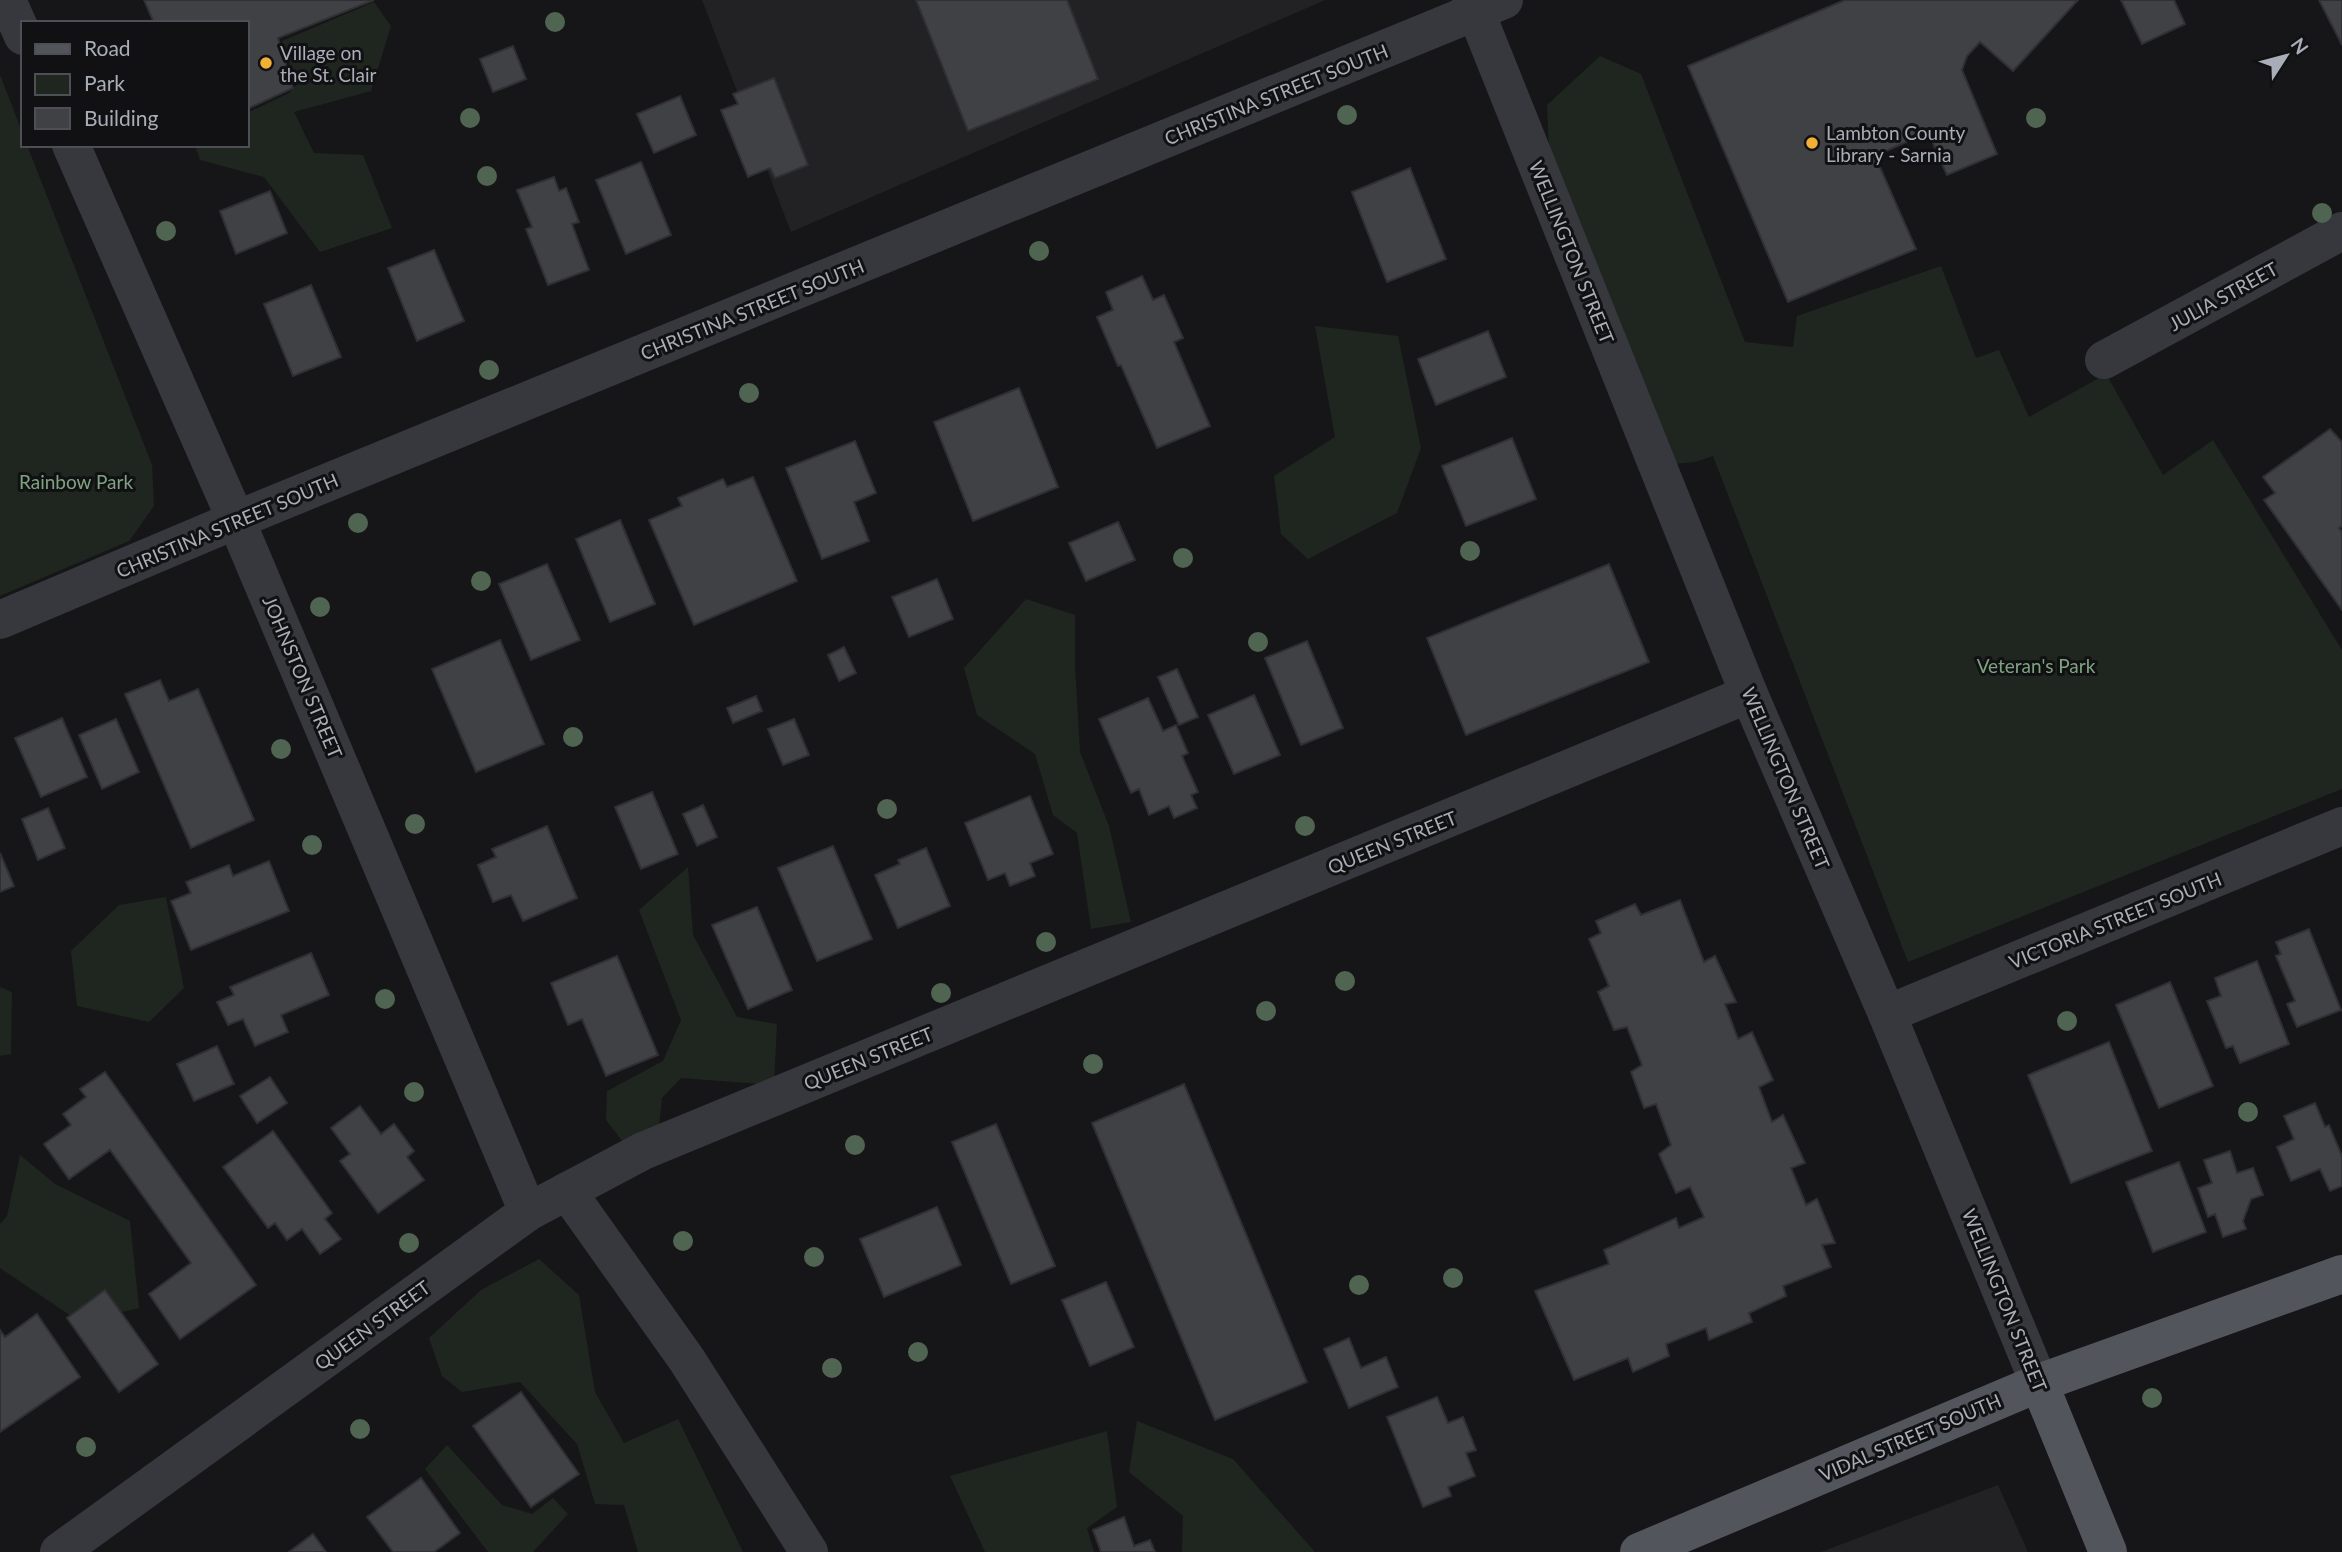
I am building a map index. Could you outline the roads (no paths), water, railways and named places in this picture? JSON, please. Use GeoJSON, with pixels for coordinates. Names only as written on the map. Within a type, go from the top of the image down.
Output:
{"type":"FeatureCollection","features":[{"type":"Feature","properties":{"kind":"main road","name":"VIDAL STREET SOUTH"},"geometry":{"type":"LineString","coordinates":[[1639,1552],[2039,1383],[2342,1274]]}},
{"type":"Feature","properties":{"kind":"main road","name":"WELLINGTON STREET"},"geometry":{"type":"LineString","coordinates":[[2039,1383],[2108,1552]]}},
{"type":"Feature","properties":{"kind":"street"},"geometry":{"type":"LineString","coordinates":[[7,0],[21,32]]}},
{"type":"Feature","properties":{"kind":"street","name":"CHRISTINA STREET SOUTH"},"geometry":{"type":"LineString","coordinates":[[0,620],[1484,4]]}},
{"type":"Feature","properties":{"kind":"street","name":"WELLINGTON STREET"},"geometry":{"type":"LineString","coordinates":[[1484,4],[1749,694],[1887,1014],[2039,1383]]}},
{"type":"Feature","properties":{"kind":"street","name":"JOHNSTON STREET"},"geometry":{"type":"LineString","coordinates":[[72,147],[236,520],[528,1212]]}},
{"type":"Feature","properties":{"kind":"street","name":"JULIA STREET"},"geometry":{"type":"LineString","coordinates":[[2104,360],[2342,231]]}},
{"type":"Feature","properties":{"kind":"street","name":"QUEEN STREET"},"geometry":{"type":"LineString","coordinates":[[59,1552],[528,1212],[643,1151],[1749,694]]}},
{"type":"Feature","properties":{"kind":"street","name":"VICTORIA STREET SOUTH"},"geometry":{"type":"LineString","coordinates":[[1887,1014],[2342,826]]}},
{"type":"Feature","properties":{"kind":"street"},"geometry":{"type":"LineString","coordinates":[[567,1191],[687,1360],[809,1552]]}},
{"type":"Feature","properties":{"kind":"place","name":"Village on the St. Clair"},"geometry":{"type":"Point","coordinates":[266,63]}},
{"type":"Feature","properties":{"kind":"place","name":"Lambton County Library - Sarnia"},"geometry":{"type":"Point","coordinates":[1812,143]}},
{"type":"Feature","properties":{"kind":"park label","name":"Rainbow Park"},"geometry":{"type":"Point","coordinates":[76,481]}},
{"type":"Feature","properties":{"kind":"park label","name":"Veteran's Park"},"geometry":{"type":"Point","coordinates":[2036,665]}}]}
